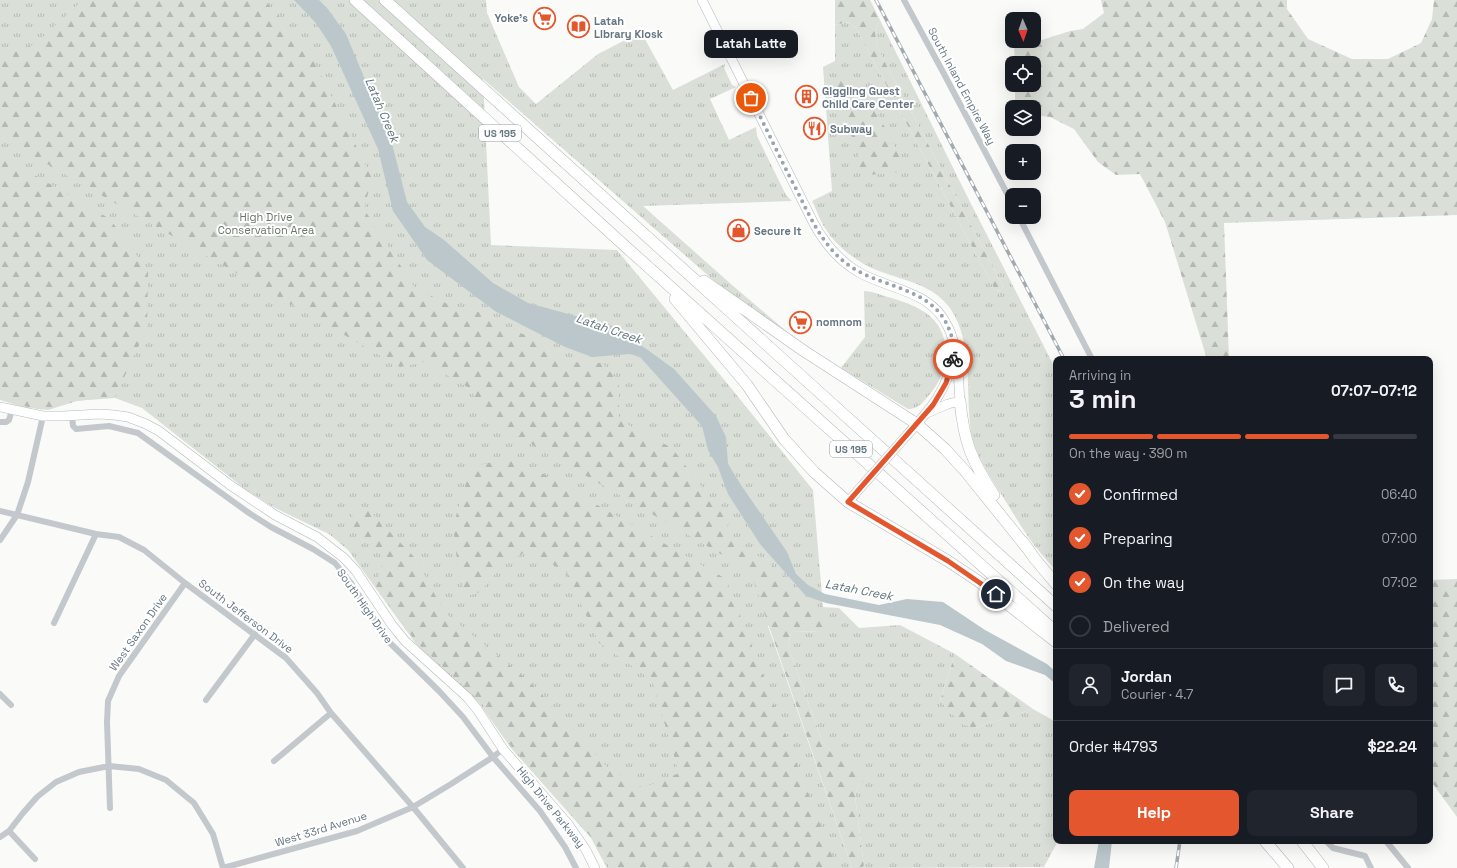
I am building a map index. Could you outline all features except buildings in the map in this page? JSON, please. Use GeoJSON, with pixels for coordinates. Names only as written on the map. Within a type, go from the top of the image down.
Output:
{"type":"FeatureCollection","features":[{"type":"Feature","properties":{"kind":"highway","name":"US 195"},"geometry":{"type":"LineString","coordinates":[[355,0],[646,265],[1053,629]]}},
{"type":"Feature","properties":{"kind":"highway","name":"US 195"},"geometry":{"type":"LineString","coordinates":[[385,0],[662,252],[1053,603]]}},
{"type":"Feature","properties":{"kind":"highway"},"geometry":{"type":"LineString","coordinates":[[662,252],[804,351],[917,424],[945,449],[966,472],[1053,580]]}},
{"type":"Feature","properties":{"kind":"highway"},"geometry":{"type":"LineString","coordinates":[[646,265],[747,385],[784,439],[814,472],[848,502],[948,561],[996,594],[1053,640]]}},
{"type":"Feature","properties":{"kind":"highway"},"geometry":{"type":"LineString","coordinates":[[960,402],[965,435],[974,461],[1027,548]]}},
{"type":"Feature","properties":{"kind":"highway"},"geometry":{"type":"LineString","coordinates":[[1268,844],[1288,868]]}},
{"type":"Feature","properties":{"kind":"highway"},"geometry":{"type":"LineString","coordinates":[[1304,844],[1323,868]]}},
{"type":"Feature","properties":{"kind":"main road"},"geometry":{"type":"LineString","coordinates":[[702,0],[813,222],[825,243],[840,259],[858,272],[919,297],[932,305],[944,318],[955,350],[960,402],[948,404],[927,413]]}},
{"type":"Feature","properties":{"kind":"main road"},"geometry":{"type":"LineString","coordinates":[[848,502],[927,413],[946,383],[955,350]]}},
{"type":"Feature","properties":{"kind":"main road","name":"South High Drive"},"geometry":{"type":"LineString","coordinates":[[0,406],[42,416],[100,414],[128,418],[152,428],[187,452],[230,486],[275,515],[317,537],[344,558],[356,571],[388,619],[405,641],[467,697],[477,709],[503,749]]}},
{"type":"Feature","properties":{"kind":"main road","name":"High Drive Parkway"},"geometry":{"type":"LineString","coordinates":[[503,749],[568,824],[586,850],[595,868]]}},
{"type":"Feature","properties":{"kind":"street","name":"South Inland Empire Way"},"geometry":{"type":"LineString","coordinates":[[904,0],[1005,190]]}},
{"type":"Feature","properties":{"kind":"street"},"geometry":{"type":"LineString","coordinates":[[1023,224],[1090,356]]}},
{"type":"Feature","properties":{"kind":"street"},"geometry":{"type":"LineString","coordinates":[[0,422],[6,422],[9,420],[12,410]]}},
{"type":"Feature","properties":{"kind":"street"},"geometry":{"type":"LineString","coordinates":[[0,540],[17,515],[28,482],[42,416]]}},
{"type":"Feature","properties":{"kind":"street","name":"South High Drive"},"geometry":{"type":"LineString","coordinates":[[72,416],[73,426],[76,429],[109,426],[138,433],[248,513],[335,563],[351,583],[388,641],[439,691],[463,718],[493,757],[540,812],[565,847],[576,868]]}},
{"type":"Feature","properties":{"kind":"street","name":"South Jefferson Drive"},"geometry":{"type":"LineString","coordinates":[[0,511],[96,534],[119,537],[144,550],[185,583],[255,634],[286,658],[318,693],[331,713],[413,807],[463,868]]}},
{"type":"Feature","properties":{"kind":"street"},"geometry":{"type":"LineString","coordinates":[[54,623],[96,534]]}},
{"type":"Feature","properties":{"kind":"street","name":"West Saxon Drive"},"geometry":{"type":"LineString","coordinates":[[110,808],[106,722],[108,701],[119,676],[185,583]]}},
{"type":"Feature","properties":{"kind":"street"},"geometry":{"type":"LineString","coordinates":[[206,700],[255,634]]}},
{"type":"Feature","properties":{"kind":"street"},"geometry":{"type":"LineString","coordinates":[[0,694],[11,705]]}},
{"type":"Feature","properties":{"kind":"street"},"geometry":{"type":"LineString","coordinates":[[274,761],[331,713]]}},
{"type":"Feature","properties":{"kind":"street","name":"West 33rd Avenue"},"geometry":{"type":"LineString","coordinates":[[223,868],[357,831],[413,807],[493,757],[503,749]]}},
{"type":"Feature","properties":{"kind":"street"},"geometry":{"type":"LineString","coordinates":[[0,837],[9,831],[37,797],[56,782],[79,772],[109,766],[139,769],[166,780],[194,803],[213,834],[223,868]]}},
{"type":"Feature","properties":{"kind":"street"},"geometry":{"type":"LineString","coordinates":[[9,831],[35,859]]}},
{"type":"Feature","properties":{"kind":"street"},"geometry":{"type":"LineString","coordinates":[[1329,844],[1333,848],[1365,856],[1372,868]]}},
{"type":"Feature","properties":{"kind":"street"},"geometry":{"type":"LineString","coordinates":[[1388,844],[1408,868]]}},
{"type":"Feature","properties":{"kind":"green space","name":"High Drive Conservation Area"},"geometry":{"type":"Polygon","coordinates":[[[0,0],[486,0],[487,13],[519,87],[536,104],[598,54],[641,32],[673,90],[725,64],[724,68],[732,85],[736,87],[710,99],[729,140],[756,127],[757,136],[786,195],[792,201],[643,206],[799,342],[747,307],[711,278],[483,79],[491,245],[617,250],[813,490],[823,607],[839,608],[859,628],[900,625],[955,654],[940,701],[975,728],[1033,709],[1053,720],[1053,844],[1056,844],[1044,867],[861,868],[864,866],[855,796],[858,786],[865,779],[823,743],[788,646],[791,632],[821,631],[768,626],[852,868],[834,868],[834,861],[764,868],[607,868],[591,838],[511,748],[479,703],[416,644],[348,550],[329,534],[273,507],[245,489],[142,408],[115,398],[73,401],[50,407],[26,408],[0,400],[0,0]]]}},
{"type":"Feature","properties":{"kind":"green space"},"geometry":{"type":"Polygon","coordinates":[[[83,0],[265,0],[314,61],[372,178],[364,209],[415,288],[462,311],[477,311],[516,334],[530,334],[540,338],[561,362],[602,363],[619,381],[619,420],[672,448],[727,520],[729,535],[774,567],[815,606],[828,625],[821,631],[791,632],[788,646],[823,743],[866,779],[858,786],[855,796],[864,866],[861,868],[852,868],[750,571],[490,420],[469,388],[424,362],[400,367],[0,137],[0,58],[35,44],[83,0]]]}},
{"type":"Feature","properties":{"kind":"green space"},"geometry":{"type":"Polygon","coordinates":[[[835,0],[870,0],[880,20],[875,31],[877,47],[1003,286],[1001,291],[995,290],[856,28],[849,22],[835,25],[835,0]]]}},
{"type":"Feature","properties":{"kind":"green space"},"geometry":{"type":"Polygon","coordinates":[[[1101,0],[1287,0],[1287,9],[1308,39],[1352,59],[1388,59],[1421,43],[1432,19],[1434,0],[1457,0],[1457,215],[1224,223],[1229,356],[1206,356],[1165,222],[1140,174],[1116,175],[1098,162],[1074,129],[1050,117],[1041,116],[1041,100],[1015,100],[1015,92],[1041,92],[1041,56],[1015,56],[1014,48],[1041,48],[1041,40],[1070,31],[1083,29],[1104,13],[1101,0]]]}},
{"type":"Feature","properties":{"kind":"green space"},"geometry":{"type":"Polygon","coordinates":[[[880,20],[966,194],[1053,364],[1053,567],[1026,533],[989,474],[976,449],[971,432],[969,417],[966,352],[958,322],[950,308],[943,300],[926,288],[871,268],[846,252],[827,231],[812,201],[832,191],[823,67],[835,61],[835,25],[849,22],[856,28],[995,290],[1001,291],[1003,286],[877,47],[875,31],[880,20]]]}},
{"type":"Feature","properties":{"kind":"green space"},"geometry":{"type":"Polygon","coordinates":[[[843,77],[851,78],[870,99],[904,164],[900,172],[868,175],[860,169],[858,150],[835,100],[836,83],[843,77]]]}},
{"type":"Feature","properties":{"kind":"green space"},"geometry":{"type":"Polygon","coordinates":[[[0,155],[110,219],[148,271],[147,328],[115,397],[77,401],[48,410],[37,409],[6,401],[0,395],[0,155]]]}},
{"type":"Feature","properties":{"kind":"green space"},"geometry":{"type":"Polygon","coordinates":[[[864,291],[873,292],[899,300],[920,309],[930,316],[937,324],[942,334],[946,355],[941,375],[930,394],[915,408],[908,409],[841,368],[865,337],[864,291]]]}},
{"type":"Feature","properties":{"kind":"green space"},"geometry":{"type":"Polygon","coordinates":[[[514,457],[726,579],[834,861],[834,868],[610,868],[591,837],[512,747],[481,702],[416,642],[376,586],[384,558],[353,526],[352,512],[368,509],[416,559],[444,612],[530,682],[607,767],[643,788],[679,773],[652,680],[599,643],[566,572],[528,550],[501,567],[480,592],[467,596],[459,577],[453,526],[471,467],[514,457]]]}},
{"type":"Feature","properties":{"kind":"green space"},"geometry":{"type":"Polygon","coordinates":[[[1457,579],[1457,817],[1433,784],[1433,580],[1457,579]]]}},
{"type":"Feature","properties":{"kind":"green space"},"geometry":{"type":"Polygon","coordinates":[[[955,654],[1033,709],[975,728],[961,724],[940,701],[955,654]]]}},
{"type":"Feature","properties":{"kind":"water","name":"Latah Creek"},"geometry":{"type":"Polygon","coordinates":[[[294,0],[319,0],[327,8],[346,34],[392,144],[407,202],[425,227],[444,240],[493,283],[528,303],[616,327],[674,369],[716,416],[726,437],[728,464],[787,552],[796,574],[808,585],[825,594],[879,605],[907,599],[943,602],[985,630],[1047,664],[1053,669],[1053,682],[1045,675],[1006,661],[982,644],[940,625],[826,603],[806,596],[760,544],[728,494],[718,467],[708,450],[702,426],[640,357],[630,354],[592,357],[565,347],[495,311],[427,260],[393,211],[378,149],[331,46],[316,23],[294,0]]]}},
{"type":"Feature","properties":{"kind":"water"},"geometry":{"type":"Polygon","coordinates":[[[1098,844],[1112,844],[1109,868],[1094,868],[1098,844]]]}},
{"type":"Feature","properties":{"kind":"railway"},"geometry":{"type":"LineString","coordinates":[[876,0],[1062,356]]}},
{"type":"Feature","properties":{"kind":"railway"},"geometry":{"type":"LineString","coordinates":[[1176,868],[1180,844]]}},
{"type":"Feature","properties":{"kind":"way so far"},"geometry":{"type":"LineString","coordinates":[[751,98],[825,243],[840,259],[858,272],[926,300],[932,305],[944,318],[948,326],[955,350],[953,359]]}},
{"type":"Feature","properties":{"kind":"place","name":"Yoke's"},"geometry":{"type":"Point","coordinates":[544,18]}},
{"type":"Feature","properties":{"kind":"place","name":"Latah Library Kiosk"},"geometry":{"type":"Point","coordinates":[578,27]}},
{"type":"Feature","properties":{"kind":"place","name":"Giggling Guest Child Care Center"},"geometry":{"type":"Point","coordinates":[806,97]}},
{"type":"Feature","properties":{"kind":"place","name":"Latah Latte"},"geometry":{"type":"Point","coordinates":[751,98]}},
{"type":"Feature","properties":{"kind":"place","name":"Subway"},"geometry":{"type":"Point","coordinates":[814,129]}},
{"type":"Feature","properties":{"kind":"place","name":"Secure It"},"geometry":{"type":"Point","coordinates":[739,231]}},
{"type":"Feature","properties":{"kind":"place","name":"nomnom"},"geometry":{"type":"Point","coordinates":[801,322]}},
{"type":"Feature","properties":{"kind":"route"},"geometry":{"type":"LineString","coordinates":[[953,359],[946,383],[933,405],[848,502],[948,561],[996,594]]}}]}
